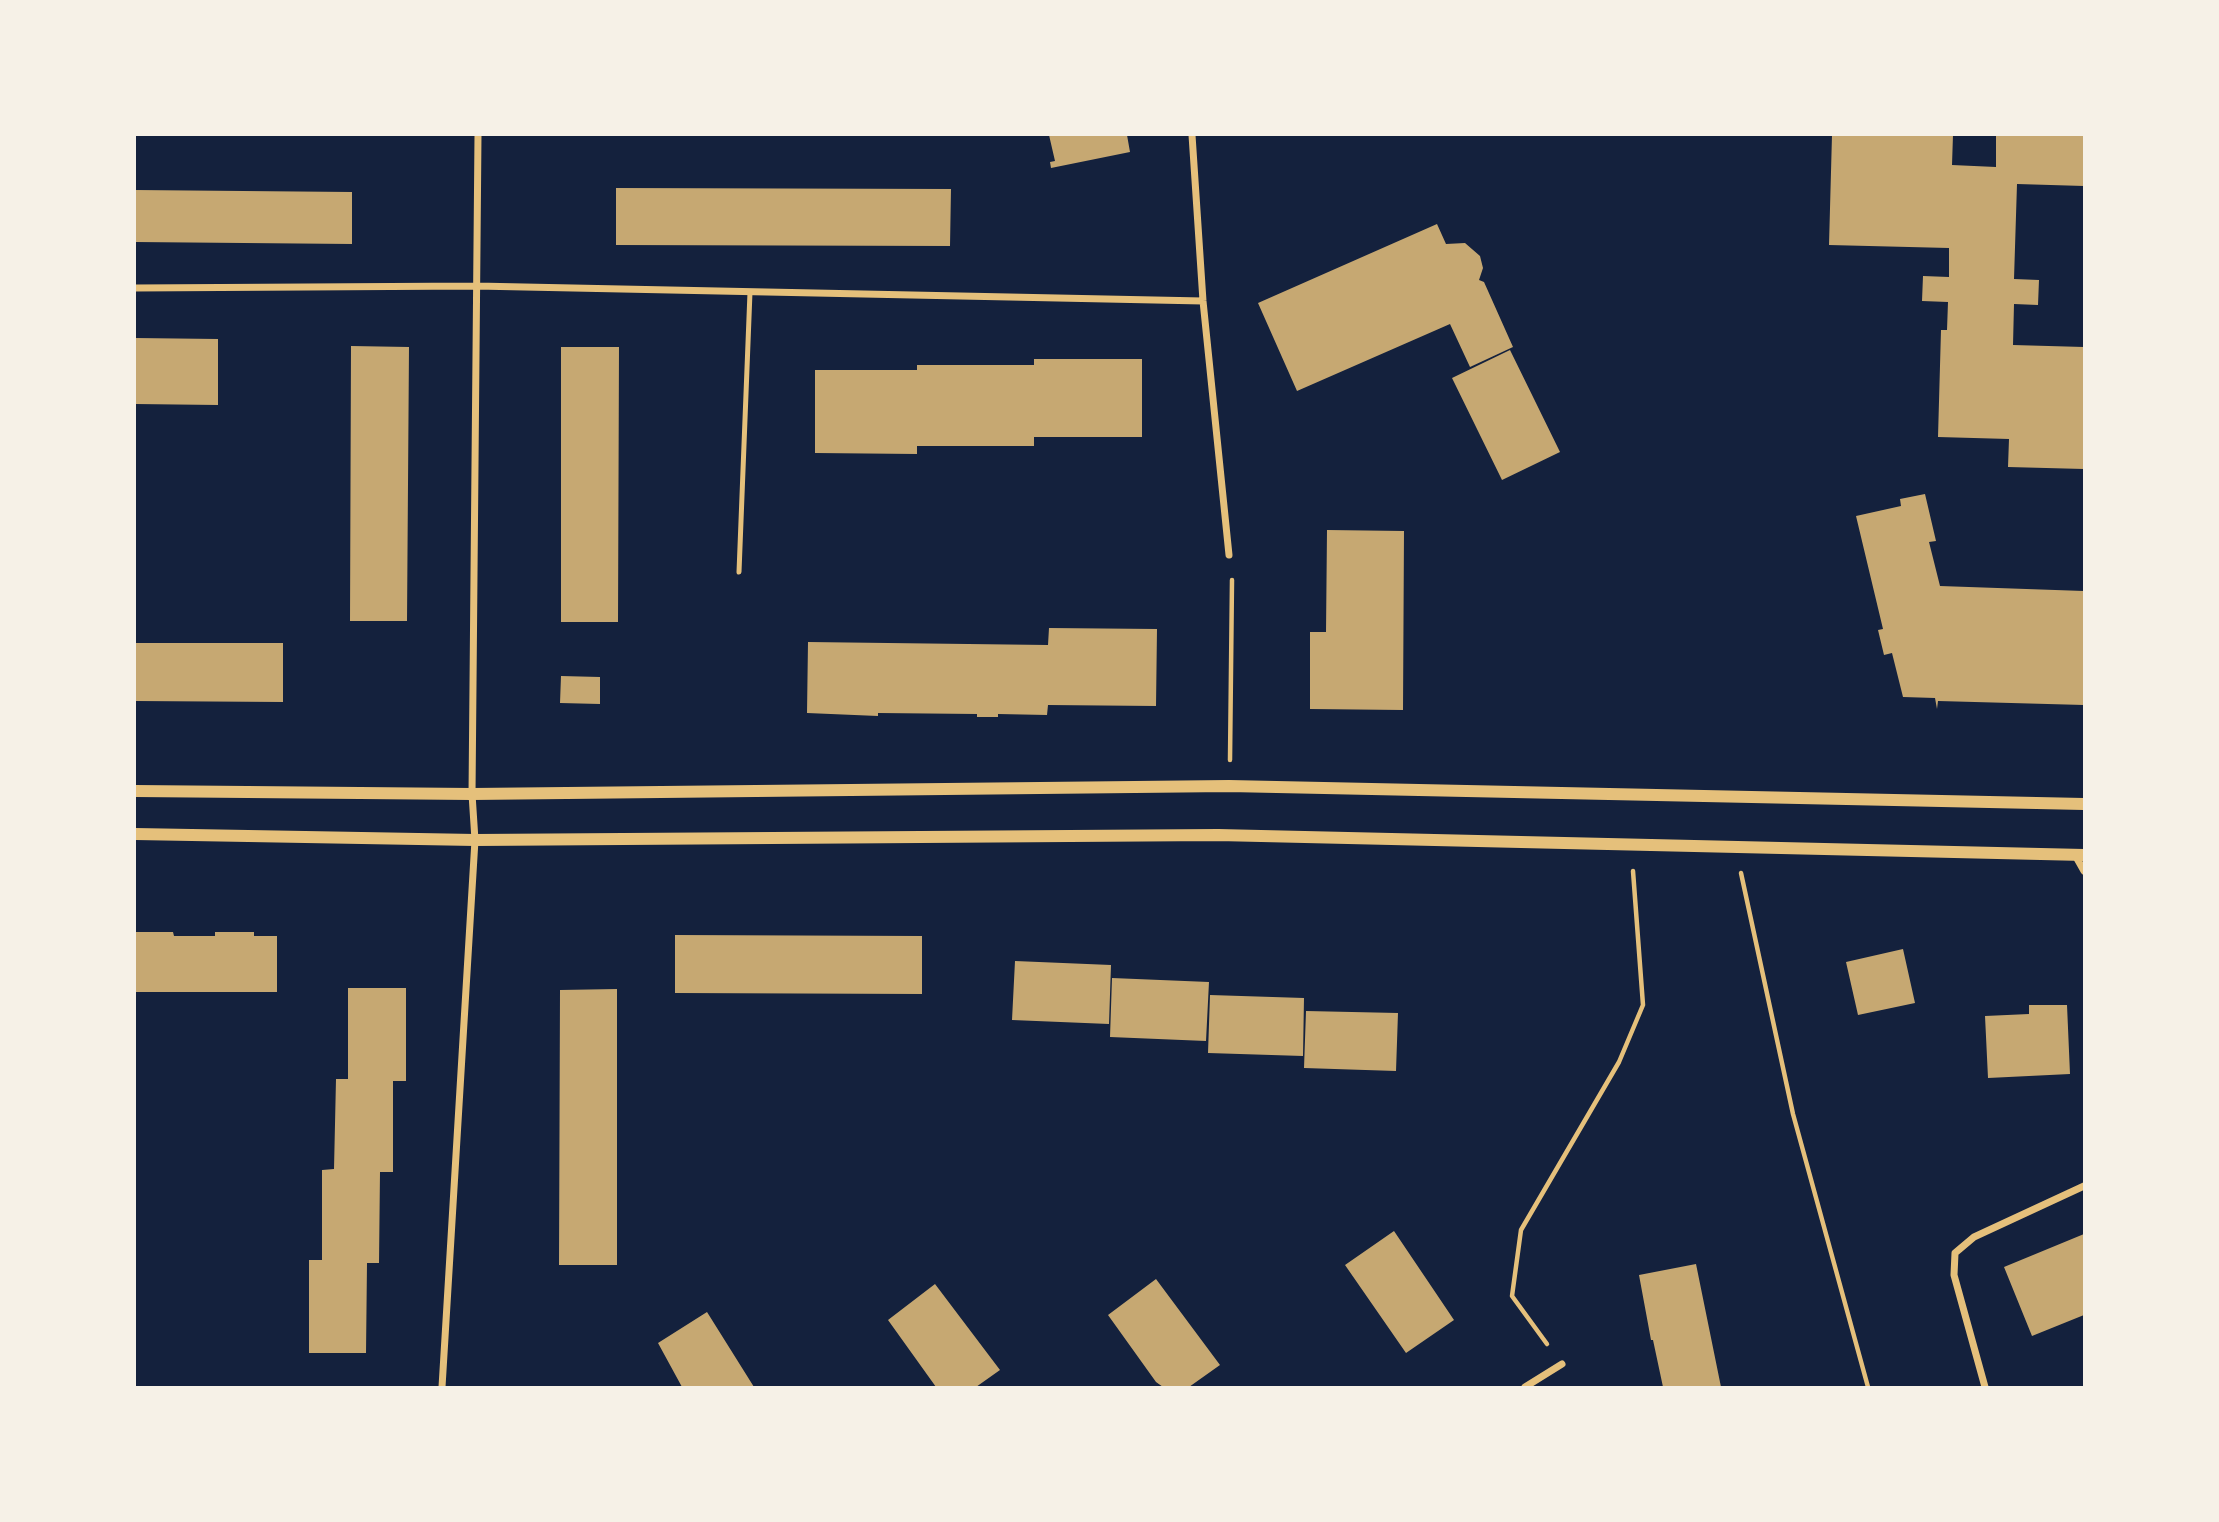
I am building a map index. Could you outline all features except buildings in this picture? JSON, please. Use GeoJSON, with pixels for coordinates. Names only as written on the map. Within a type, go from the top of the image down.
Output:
{"type":"FeatureCollection","features":[{"type":"Feature","properties":{"kind":"street"},"geometry":{"type":"LineString","coordinates":[[442,1387],[475,840],[472,793],[478,135]]}},
{"type":"Feature","properties":{"kind":"street"},"geometry":{"type":"LineString","coordinates":[[1192,135],[1203,301],[1229,555]]}},
{"type":"Feature","properties":{"kind":"street"},"geometry":{"type":"LineString","coordinates":[[135,288],[476,286],[1203,301]]}},
{"type":"Feature","properties":{"kind":"street"},"geometry":{"type":"LineString","coordinates":[[135,791],[472,793],[1229,786],[2084,804]]}},
{"type":"Feature","properties":{"kind":"street"},"geometry":{"type":"LineString","coordinates":[[135,834],[475,840],[1218,835],[2080,855],[2084,871]]}},
{"type":"Feature","properties":{"kind":"street"},"geometry":{"type":"LineString","coordinates":[[1985,1387],[1954,1275],[1955,1253],[1974,1237],[2084,1186]]}},
{"type":"Feature","properties":{"kind":"street"},"geometry":{"type":"LineString","coordinates":[[1525,1387],[1562,1364]]}},
{"type":"Feature","properties":{"kind":"lane"},"geometry":{"type":"LineString","coordinates":[[739,572],[750,292]]}},
{"type":"Feature","properties":{"kind":"path"},"geometry":{"type":"LineString","coordinates":[[1229,555],[1233,594],[1229,786]]}},
{"type":"Feature","properties":{"kind":"path"},"geometry":{"type":"LineString","coordinates":[[1562,1364],[1512,1296],[1521,1230],[1619,1062],[1643,1005],[1631,846]]}},
{"type":"Feature","properties":{"kind":"path"},"geometry":{"type":"LineString","coordinates":[[1736,848],[1793,1114],[1868,1387]]}}]}
